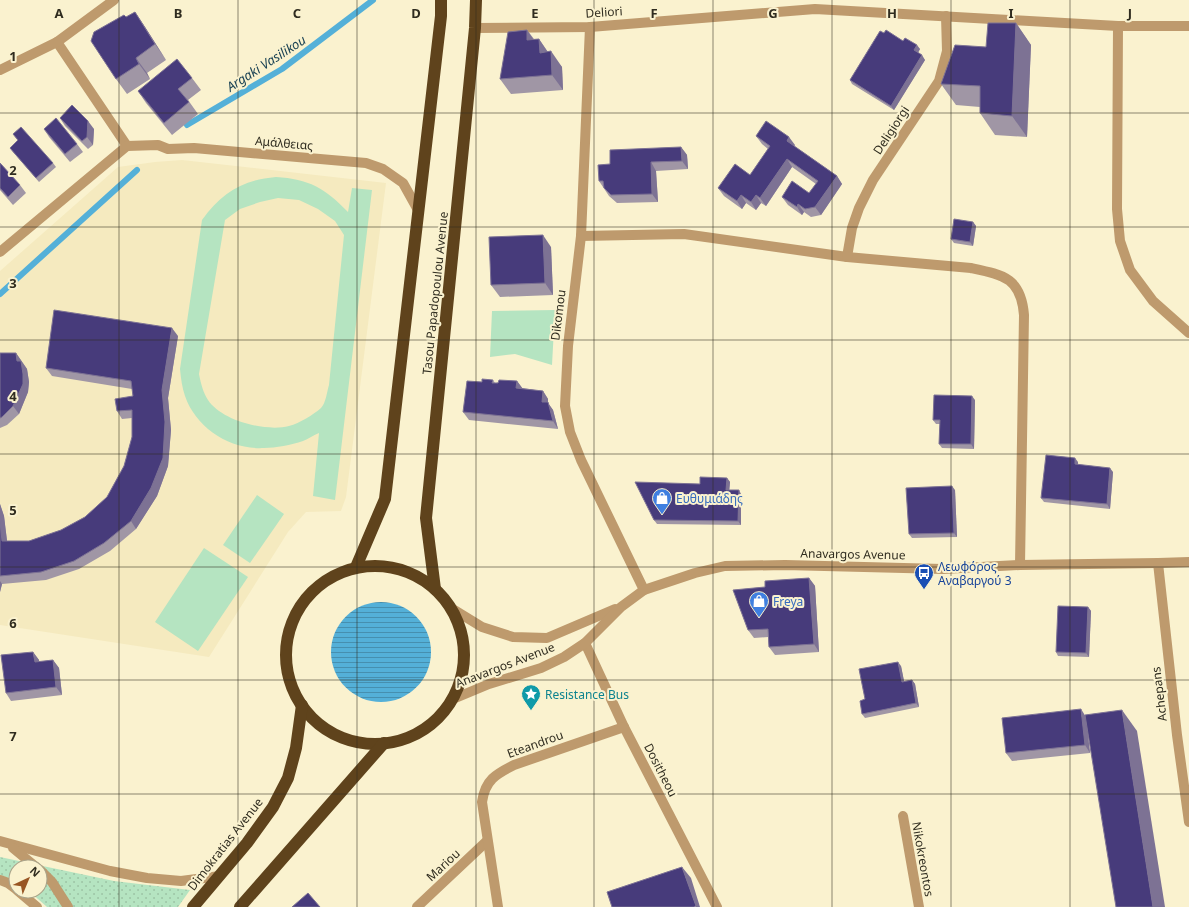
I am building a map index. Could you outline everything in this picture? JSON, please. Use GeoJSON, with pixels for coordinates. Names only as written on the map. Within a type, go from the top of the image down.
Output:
{"type":"FeatureCollection","features":[{"type":"Feature","properties":{"kind":"highway","name":"Tasou Papadopoulou Avenue"},"geometry":{"type":"LineString","coordinates":[[356,567],[386,499],[441,16],[441,0]]}},
{"type":"Feature","properties":{"kind":"highway","name":"Tasou Papadopoulou Avenue"},"geometry":{"type":"LineString","coordinates":[[435,589],[426,518],[475,28],[476,0]]}},
{"type":"Feature","properties":{"kind":"highway"},"geometry":{"type":"LineString","coordinates":[[384,566],[411,573],[435,589],[451,608],[463,638],[463,669],[453,699],[436,721],[420,732],[403,740],[384,744],[361,743],[338,736],[318,723],[302,705],[289,679],[286,650],[292,622],[307,597],[329,578],[356,567],[384,566]]}},
{"type":"Feature","properties":{"kind":"highway","name":"Dimokratias Avenue"},"geometry":{"type":"LineString","coordinates":[[193,907],[220,876],[273,807],[288,778],[296,748],[302,705]]}},
{"type":"Feature","properties":{"kind":"highway"},"geometry":{"type":"LineString","coordinates":[[240,907],[384,744]]}},
{"type":"Feature","properties":{"kind":"street"},"geometry":{"type":"LineString","coordinates":[[0,70],[57,42],[114,0]]}},
{"type":"Feature","properties":{"kind":"street","name":"Deliori"},"geometry":{"type":"LineString","coordinates":[[475,28],[590,27],[817,5],[946,16],[1118,26],[1189,26]]}},
{"type":"Feature","properties":{"kind":"street","name":"Deligiorgi"},"geometry":{"type":"LineString","coordinates":[[847,257],[852,228],[873,180],[939,81],[947,51],[946,16]]}},
{"type":"Feature","properties":{"kind":"street"},"geometry":{"type":"LineString","coordinates":[[1118,26],[1117,209],[1120,241],[1130,270],[1159,306],[1189,333]]}},
{"type":"Feature","properties":{"kind":"street","name":"Dikomou"},"geometry":{"type":"LineString","coordinates":[[590,27],[580,236],[568,346],[565,406],[570,432],[581,460],[644,590]]}},
{"type":"Feature","properties":{"kind":"street"},"geometry":{"type":"LineString","coordinates":[[0,252],[127,146],[57,42]]}},
{"type":"Feature","properties":{"kind":"street","name":"Αμάλθειας"},"geometry":{"type":"LineString","coordinates":[[127,146],[158,145],[168,149],[194,148],[366,163],[383,169],[403,183],[418,210]]}},
{"type":"Feature","properties":{"kind":"street"},"geometry":{"type":"LineString","coordinates":[[580,236],[684,234],[847,257],[971,268],[1004,277],[1014,284],[1020,292],[1024,315],[1020,565]]}},
{"type":"Feature","properties":{"kind":"street","name":"Anavargos Avenue"},"geometry":{"type":"LineString","coordinates":[[453,699],[489,684],[541,668],[564,657],[585,643],[621,607],[644,590],[695,573],[725,566],[785,565],[943,569],[1020,565],[1158,564],[1189,562]]}},
{"type":"Feature","properties":{"kind":"street","name":"Achepans"},"geometry":{"type":"LineString","coordinates":[[1158,564],[1177,735],[1189,822]]}},
{"type":"Feature","properties":{"kind":"street","name":"Anavargos Avenue"},"geometry":{"type":"LineString","coordinates":[[451,608],[482,627],[513,637],[547,638],[621,607]]}},
{"type":"Feature","properties":{"kind":"street","name":"Dositheou"},"geometry":{"type":"LineString","coordinates":[[585,643],[624,727],[717,907]]}},
{"type":"Feature","properties":{"kind":"street","name":"Eteandrou"},"geometry":{"type":"LineString","coordinates":[[498,907],[482,802],[483,792],[488,783],[498,773],[514,765],[624,727]]}},
{"type":"Feature","properties":{"kind":"street","name":"Nikokreontos"},"geometry":{"type":"LineString","coordinates":[[903,816],[919,907]]}},
{"type":"Feature","properties":{"kind":"street","name":"Mariou"},"geometry":{"type":"LineString","coordinates":[[417,907],[487,841]]}},
{"type":"Feature","properties":{"kind":"street"},"geometry":{"type":"LineString","coordinates":[[5,843],[110,871],[146,878],[181,881],[220,876]]}},
{"type":"Feature","properties":{"kind":"street"},"geometry":{"type":"LineString","coordinates":[[5,843],[26,859]]}},
{"type":"Feature","properties":{"kind":"street"},"geometry":{"type":"LineString","coordinates":[[48,879],[55,886],[68,907]]}},
{"type":"Feature","properties":{"kind":"street"},"geometry":{"type":"LineString","coordinates":[[28,899],[37,907]]}},
{"type":"Feature","properties":{"kind":"shaded area"},"geometry":{"type":"Polygon","coordinates":[[[182,160],[386,183],[346,497],[341,511],[306,512],[288,532],[209,657],[0,625],[0,271],[118,167],[182,160]]]}},
{"type":"Feature","properties":{"kind":"green space"},"geometry":{"type":"Polygon","coordinates":[[[276,177],[288,178],[316,186],[332,197],[348,212],[352,188],[372,190],[335,500],[313,496],[319,433],[303,441],[269,448],[251,448],[227,441],[216,435],[197,418],[190,408],[182,386],[180,369],[202,220],[225,195],[243,185],[276,177]],[[278,198],[260,202],[240,209],[225,220],[199,374],[201,385],[205,394],[208,400],[215,407],[223,414],[234,419],[257,426],[289,426],[306,418],[318,411],[323,406],[329,385],[344,235],[335,221],[318,209],[299,200],[278,198]]]}},
{"type":"Feature","properties":{"kind":"green space"},"geometry":{"type":"Polygon","coordinates":[[[555,310],[552,365],[515,354],[490,357],[492,311],[555,310]]]}},
{"type":"Feature","properties":{"kind":"green space"},"geometry":{"type":"Polygon","coordinates":[[[257,495],[284,514],[250,563],[223,545],[257,495]]]}},
{"type":"Feature","properties":{"kind":"green space"},"geometry":{"type":"Polygon","coordinates":[[[204,548],[248,577],[198,651],[155,622],[204,548]]]}},
{"type":"Feature","properties":{"kind":"green space"},"geometry":{"type":"Polygon","coordinates":[[[0,857],[10,859],[8,859],[8,878],[0,875],[0,857]]]}},
{"type":"Feature","properties":{"kind":"green space"},"geometry":{"type":"Polygon","coordinates":[[[48,867],[114,881],[190,890],[178,907],[47,907],[38,899],[48,899],[48,867]]]}},
{"type":"Feature","properties":{"kind":"water"},"geometry":{"type":"Polygon","coordinates":[[[381,602],[400,606],[416,617],[427,633],[431,652],[427,671],[416,687],[400,698],[381,702],[362,698],[346,687],[335,671],[331,652],[335,633],[346,617],[362,606],[381,602]]]}},
{"type":"Feature","properties":{"kind":"building"},"geometry":{"type":"Polygon","coordinates":[[[135,12],[155,44],[136,58],[139,64],[116,79],[91,41],[94,32],[124,15],[126,17],[135,12]]]}},
{"type":"Feature","properties":{"kind":"building"},"geometry":{"type":"Polygon","coordinates":[[[988,23],[1016,23],[1012,116],[980,113],[980,86],[941,84],[955,45],[986,47],[988,23]]]}},
{"type":"Feature","properties":{"kind":"building"},"geometry":{"type":"Polygon","coordinates":[[[527,30],[527,40],[539,39],[540,53],[551,51],[552,75],[500,79],[508,32],[527,30]]]}},
{"type":"Feature","properties":{"kind":"building"},"geometry":{"type":"Polygon","coordinates":[[[886,30],[903,41],[905,38],[917,45],[914,50],[922,55],[891,106],[850,80],[880,31],[884,33],[886,30]]]}},
{"type":"Feature","properties":{"kind":"building"},"geometry":{"type":"Polygon","coordinates":[[[177,59],[192,78],[178,89],[189,102],[164,123],[138,91],[177,59]]]}},
{"type":"Feature","properties":{"kind":"building"},"geometry":{"type":"Polygon","coordinates":[[[72,105],[88,121],[87,137],[82,141],[60,118],[72,105]]]}},
{"type":"Feature","properties":{"kind":"building"},"geometry":{"type":"Polygon","coordinates":[[[56,118],[77,144],[65,154],[44,129],[56,118]]]}},
{"type":"Feature","properties":{"kind":"building"},"geometry":{"type":"Polygon","coordinates":[[[766,121],[789,137],[787,141],[837,176],[815,207],[805,209],[798,204],[797,207],[782,197],[792,181],[809,193],[818,181],[787,159],[760,198],[756,195],[751,202],[741,195],[737,201],[718,188],[735,164],[750,175],[770,146],[756,136],[766,121]]]}},
{"type":"Feature","properties":{"kind":"building"},"geometry":{"type":"Polygon","coordinates":[[[21,127],[53,163],[36,178],[10,148],[18,140],[13,134],[21,127]]]}},
{"type":"Feature","properties":{"kind":"building"},"geometry":{"type":"Polygon","coordinates":[[[681,147],[682,161],[651,162],[652,194],[611,195],[604,188],[603,181],[599,181],[598,165],[610,164],[610,150],[681,147]]]}},
{"type":"Feature","properties":{"kind":"building"},"geometry":{"type":"Polygon","coordinates":[[[0,163],[20,185],[8,197],[0,188],[0,163]]]}},
{"type":"Feature","properties":{"kind":"building"},"geometry":{"type":"Polygon","coordinates":[[[954,219],[973,222],[970,242],[951,239],[954,219]]]}},
{"type":"Feature","properties":{"kind":"building"},"geometry":{"type":"Polygon","coordinates":[[[543,235],[545,283],[491,285],[489,237],[543,235]]]}},
{"type":"Feature","properties":{"kind":"building"},"geometry":{"type":"Polygon","coordinates":[[[54,310],[172,328],[162,390],[165,422],[163,458],[151,488],[131,521],[104,543],[74,561],[41,572],[0,576],[0,521],[2,541],[29,541],[61,530],[85,517],[107,497],[124,466],[132,437],[132,410],[117,411],[115,399],[133,396],[131,381],[46,368],[54,310]]]}},
{"type":"Feature","properties":{"kind":"building"},"geometry":{"type":"Polygon","coordinates":[[[0,353],[16,353],[17,361],[21,361],[23,384],[13,406],[0,418],[0,353]]]}},
{"type":"Feature","properties":{"kind":"building"},"geometry":{"type":"Polygon","coordinates":[[[482,379],[493,380],[492,383],[498,383],[499,380],[517,381],[516,388],[543,391],[542,402],[548,402],[553,421],[463,412],[467,381],[482,382],[482,379]]]}},
{"type":"Feature","properties":{"kind":"building"},"geometry":{"type":"Polygon","coordinates":[[[934,395],[972,396],[971,444],[939,444],[940,420],[933,420],[934,395]]]}},
{"type":"Feature","properties":{"kind":"building"},"geometry":{"type":"Polygon","coordinates":[[[1046,455],[1075,458],[1075,464],[1110,468],[1107,504],[1041,498],[1046,455]]]}},
{"type":"Feature","properties":{"kind":"building"},"geometry":{"type":"Polygon","coordinates":[[[700,477],[727,478],[726,490],[739,490],[738,521],[654,520],[635,482],[700,484],[700,477]]]}},
{"type":"Feature","properties":{"kind":"building"},"geometry":{"type":"Polygon","coordinates":[[[952,486],[954,533],[909,534],[906,488],[952,486]]]}},
{"type":"Feature","properties":{"kind":"building"},"geometry":{"type":"Polygon","coordinates":[[[809,578],[814,644],[769,647],[768,629],[748,630],[733,590],[765,587],[765,581],[809,578]]]}},
{"type":"Feature","properties":{"kind":"building"},"geometry":{"type":"Polygon","coordinates":[[[1058,606],[1088,607],[1086,653],[1056,652],[1058,606]]]}},
{"type":"Feature","properties":{"kind":"building"},"geometry":{"type":"Polygon","coordinates":[[[33,652],[35,662],[53,660],[56,687],[6,693],[1,655],[33,652]]]}},
{"type":"Feature","properties":{"kind":"building"},"geometry":{"type":"Polygon","coordinates":[[[898,662],[902,682],[912,680],[916,703],[862,714],[860,701],[865,699],[859,669],[898,662]]]}},
{"type":"Feature","properties":{"kind":"building"},"geometry":{"type":"Polygon","coordinates":[[[1081,709],[1085,745],[1006,753],[1002,718],[1081,709]]]}},
{"type":"Feature","properties":{"kind":"building"},"geometry":{"type":"Polygon","coordinates":[[[1122,710],[1153,907],[1116,907],[1085,715],[1122,710]]]}},
{"type":"Feature","properties":{"kind":"building"},"geometry":{"type":"Polygon","coordinates":[[[682,867],[696,906],[612,907],[607,892],[682,867]]]}},
{"type":"Feature","properties":{"kind":"building"},"geometry":{"type":"Polygon","coordinates":[[[308,893],[320,907],[292,907],[308,893]]]}},
{"type":"Feature","properties":{"kind":"waterway","name":"Argaki Vasilikou"},"geometry":{"type":"LineString","coordinates":[[187,125],[282,69],[373,0]]}},
{"type":"Feature","properties":{"kind":"waterway","name":"Argaki Vasilikou"},"geometry":{"type":"LineString","coordinates":[[0,294],[137,170]]}},
{"type":"Feature","properties":{"kind":"place","name":"Ευθυμιάδης"},"geometry":{"type":"Point","coordinates":[662,515]}},
{"type":"Feature","properties":{"kind":"place","name":"Λεωφόρος Αναβαργού 3"},"geometry":{"type":"Point","coordinates":[924,590]}},
{"type":"Feature","properties":{"kind":"place","name":"Freya"},"geometry":{"type":"Point","coordinates":[759,618]}},
{"type":"Feature","properties":{"kind":"place","name":"Resistance Bus"},"geometry":{"type":"Point","coordinates":[531,711]}}]}
